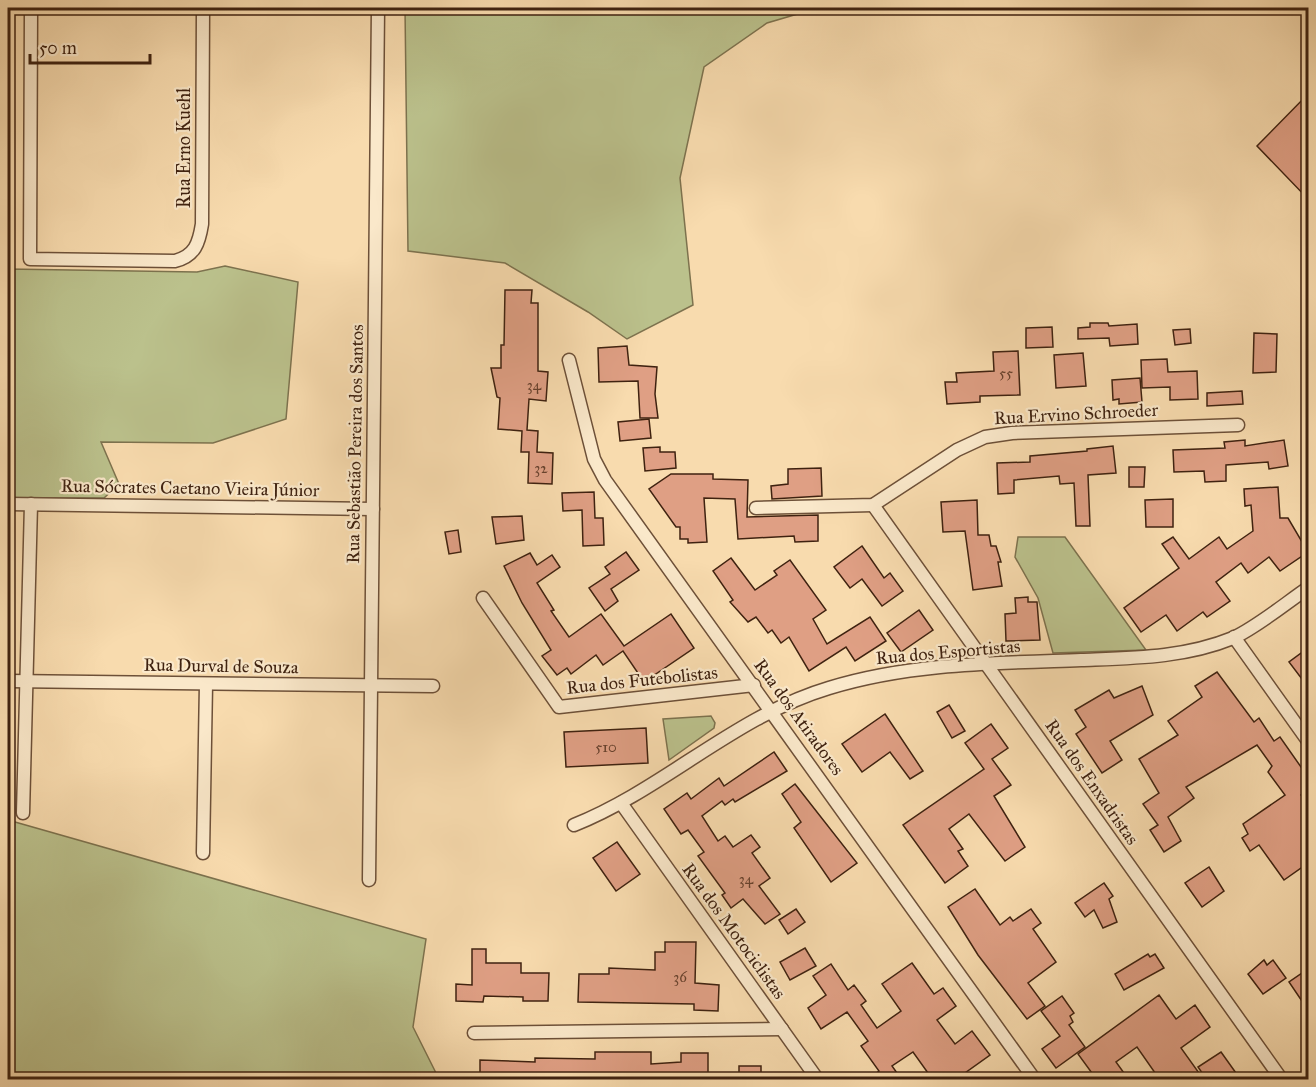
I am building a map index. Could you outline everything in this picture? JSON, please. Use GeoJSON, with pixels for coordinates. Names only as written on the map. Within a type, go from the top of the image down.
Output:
{"type":"FeatureCollection","features":[{"type":"Feature","properties":{"kind":"street","name":"Rua Erno Kuehl"},"geometry":{"type":"LineString","coordinates":[[31,8],[30,259],[175,261],[186,259],[194,252],[202,224],[203,8]]}},
{"type":"Feature","properties":{"kind":"street","name":"Rua Sebastião Pereira dos Santos"},"geometry":{"type":"LineString","coordinates":[[369,880],[378,8]]}},
{"type":"Feature","properties":{"kind":"street","name":"Rua dos Atiradores"},"geometry":{"type":"LineString","coordinates":[[569,360],[594,459],[605,480],[1035,1080]]}},
{"type":"Feature","properties":{"kind":"street","name":"Rua Ervino Schroeder"},"geometry":{"type":"LineString","coordinates":[[873,505],[957,450],[985,437],[1012,432],[1238,425]]}},
{"type":"Feature","properties":{"kind":"street","name":"Rua Sócrates Caetano Vieira Júnior"},"geometry":{"type":"LineString","coordinates":[[8,504],[373,509]]}},
{"type":"Feature","properties":{"kind":"street"},"geometry":{"type":"LineString","coordinates":[[23,813],[31,504]]}},
{"type":"Feature","properties":{"kind":"street"},"geometry":{"type":"LineString","coordinates":[[756,508],[873,505]]}},
{"type":"Feature","properties":{"kind":"street","name":"Rua dos Enxadristas"},"geometry":{"type":"LineString","coordinates":[[873,505],[1282,1080]]}},
{"type":"Feature","properties":{"kind":"street","name":"Rua dos Esportistas"},"geometry":{"type":"LineString","coordinates":[[574,825],[621,803],[771,710],[829,687],[864,678],[986,664],[1153,657],[1204,647],[1234,637],[1308,588]]}},
{"type":"Feature","properties":{"kind":"street","name":"Rua dos Futebolistas"},"geometry":{"type":"LineString","coordinates":[[483,598],[559,707],[754,685]]}},
{"type":"Feature","properties":{"kind":"street"},"geometry":{"type":"LineString","coordinates":[[1234,637],[1308,741]]}},
{"type":"Feature","properties":{"kind":"street","name":"Rua Durval de Souza"},"geometry":{"type":"LineString","coordinates":[[8,681],[433,686]]}},
{"type":"Feature","properties":{"kind":"street"},"geometry":{"type":"LineString","coordinates":[[203,853],[206,684]]}},
{"type":"Feature","properties":{"kind":"street","name":"Rua dos Motociclistas"},"geometry":{"type":"LineString","coordinates":[[621,803],[818,1080]]}},
{"type":"Feature","properties":{"kind":"street"},"geometry":{"type":"LineString","coordinates":[[474,1033],[782,1029]]}},
{"type":"Feature","properties":{"kind":"green space"},"geometry":{"type":"Polygon","coordinates":[[[405,8],[818,8],[767,23],[704,67],[680,178],[693,305],[627,339],[588,312],[505,263],[408,251],[405,8]]]}},
{"type":"Feature","properties":{"kind":"green space"},"geometry":{"type":"Polygon","coordinates":[[[225,266],[298,282],[286,419],[213,443],[101,442],[119,484],[104,498],[10,498],[8,496],[8,269],[197,272],[225,266]]]}},
{"type":"Feature","properties":{"kind":"green space"},"geometry":{"type":"Polygon","coordinates":[[[1018,537],[1065,537],[1146,650],[1053,653],[1038,598],[1015,557],[1018,537]]]}},
{"type":"Feature","properties":{"kind":"green space"},"geometry":{"type":"Polygon","coordinates":[[[711,716],[715,723],[714,728],[669,760],[663,719],[711,716]]]}},
{"type":"Feature","properties":{"kind":"green space"},"geometry":{"type":"Polygon","coordinates":[[[8,820],[426,939],[413,1027],[439,1079],[8,1079],[8,820]]]}},
{"type":"Feature","properties":{"kind":"building"},"geometry":{"type":"Polygon","coordinates":[[[1308,94],[1308,199],[1257,146],[1308,94]]]}},
{"type":"Feature","properties":{"kind":"building"},"geometry":{"type":"Polygon","coordinates":[[[505,290],[532,290],[531,303],[538,303],[538,371],[548,372],[546,401],[529,399],[527,430],[538,431],[537,452],[553,453],[552,484],[528,483],[529,452],[521,452],[522,431],[498,429],[500,398],[497,397],[491,368],[501,368],[501,345],[504,345],[505,290]]]}},
{"type":"Feature","properties":{"kind":"building"},"geometry":{"type":"Polygon","coordinates":[[[1090,323],[1108,323],[1109,326],[1137,324],[1138,344],[1110,346],[1109,338],[1078,339],[1078,328],[1090,327],[1090,323]]]}},
{"type":"Feature","properties":{"kind":"building"},"geometry":{"type":"Polygon","coordinates":[[[1052,327],[1053,347],[1026,348],[1026,328],[1052,327]]]}},
{"type":"Feature","properties":{"kind":"building"},"geometry":{"type":"Polygon","coordinates":[[[1190,329],[1191,343],[1175,345],[1173,330],[1190,329]]]}},
{"type":"Feature","properties":{"kind":"building"},"geometry":{"type":"Polygon","coordinates":[[[1254,333],[1277,334],[1276,372],[1253,373],[1254,333]]]}},
{"type":"Feature","properties":{"kind":"building"},"geometry":{"type":"Polygon","coordinates":[[[627,346],[629,365],[657,367],[655,394],[658,418],[640,418],[638,381],[599,382],[598,348],[627,346]]]}},
{"type":"Feature","properties":{"kind":"building"},"geometry":{"type":"Polygon","coordinates":[[[1018,351],[1020,395],[980,396],[980,402],[947,404],[945,382],[957,382],[956,373],[994,371],[993,352],[1018,351]]]}},
{"type":"Feature","properties":{"kind":"building"},"geometry":{"type":"Polygon","coordinates":[[[1083,353],[1086,386],[1056,388],[1054,355],[1083,353]]]}},
{"type":"Feature","properties":{"kind":"building"},"geometry":{"type":"Polygon","coordinates":[[[1167,359],[1168,372],[1197,371],[1198,399],[1170,400],[1170,387],[1142,388],[1141,360],[1167,359]]]}},
{"type":"Feature","properties":{"kind":"building"},"geometry":{"type":"Polygon","coordinates":[[[1140,378],[1142,402],[1119,404],[1119,399],[1113,400],[1112,380],[1140,378]]]}},
{"type":"Feature","properties":{"kind":"building"},"geometry":{"type":"Polygon","coordinates":[[[1242,391],[1243,404],[1207,406],[1207,393],[1242,391]]]}},
{"type":"Feature","properties":{"kind":"building"},"geometry":{"type":"Polygon","coordinates":[[[649,419],[651,438],[620,441],[618,422],[649,419]]]}},
{"type":"Feature","properties":{"kind":"building"},"geometry":{"type":"Polygon","coordinates":[[[1245,440],[1245,446],[1284,440],[1288,466],[1269,469],[1268,462],[1226,465],[1226,481],[1205,482],[1204,471],[1174,472],[1173,450],[1225,448],[1224,442],[1245,440]]]}},
{"type":"Feature","properties":{"kind":"building"},"geometry":{"type":"Polygon","coordinates":[[[1113,446],[1116,473],[1088,475],[1090,526],[1076,526],[1074,483],[1060,484],[1059,476],[1014,480],[1014,493],[998,494],[997,463],[1030,462],[1030,456],[1087,451],[1087,449],[1113,446]]]}},
{"type":"Feature","properties":{"kind":"building"},"geometry":{"type":"Polygon","coordinates":[[[660,447],[660,452],[675,452],[676,468],[645,471],[643,448],[660,447]]]}},
{"type":"Feature","properties":{"kind":"building"},"geometry":{"type":"Polygon","coordinates":[[[1129,467],[1145,467],[1144,487],[1129,487],[1129,467]]]}},
{"type":"Feature","properties":{"kind":"building"},"geometry":{"type":"Polygon","coordinates":[[[821,468],[822,496],[772,499],[771,486],[788,484],[788,469],[821,468]]]}},
{"type":"Feature","properties":{"kind":"building"},"geometry":{"type":"Polygon","coordinates":[[[671,474],[713,474],[713,479],[748,480],[747,517],[818,515],[818,541],[795,542],[794,536],[738,539],[735,499],[704,498],[707,542],[688,543],[688,539],[680,539],[680,527],[676,527],[649,489],[671,474]]]}},
{"type":"Feature","properties":{"kind":"building"},"geometry":{"type":"Polygon","coordinates":[[[1278,487],[1280,518],[1288,518],[1308,552],[1280,571],[1269,557],[1248,573],[1241,563],[1216,582],[1230,601],[1207,617],[1203,612],[1177,631],[1166,615],[1141,632],[1124,608],[1179,568],[1162,544],[1173,537],[1189,559],[1219,537],[1227,549],[1253,531],[1251,505],[1245,506],[1244,489],[1278,487]]]}},
{"type":"Feature","properties":{"kind":"building"},"geometry":{"type":"Polygon","coordinates":[[[594,492],[595,518],[603,518],[604,545],[583,546],[582,510],[563,511],[562,493],[594,492]]]}},
{"type":"Feature","properties":{"kind":"building"},"geometry":{"type":"Polygon","coordinates":[[[1173,499],[1173,527],[1146,527],[1145,500],[1173,499]]]}},
{"type":"Feature","properties":{"kind":"building"},"geometry":{"type":"Polygon","coordinates":[[[977,500],[978,535],[989,535],[991,546],[996,546],[1001,562],[998,562],[1002,586],[973,590],[965,531],[943,532],[941,502],[977,500]]]}},
{"type":"Feature","properties":{"kind":"building"},"geometry":{"type":"Polygon","coordinates":[[[522,516],[524,540],[496,544],[492,517],[522,516]]]}},
{"type":"Feature","properties":{"kind":"building"},"geometry":{"type":"Polygon","coordinates":[[[458,530],[461,552],[449,554],[445,532],[458,530]]]}},
{"type":"Feature","properties":{"kind":"building"},"geometry":{"type":"Polygon","coordinates":[[[862,546],[884,578],[890,573],[903,591],[882,606],[862,579],[850,588],[834,567],[862,546]]]}},
{"type":"Feature","properties":{"kind":"building"},"geometry":{"type":"Polygon","coordinates":[[[626,552],[639,570],[611,589],[618,601],[605,611],[589,588],[610,574],[605,567],[626,552]]]}},
{"type":"Feature","properties":{"kind":"building"},"geometry":{"type":"Polygon","coordinates":[[[530,553],[537,565],[552,555],[560,567],[537,583],[554,610],[551,611],[569,637],[601,614],[624,646],[671,614],[694,648],[644,682],[623,651],[603,665],[596,655],[571,674],[567,668],[557,675],[542,656],[551,650],[522,603],[504,566],[530,553]]]}},
{"type":"Feature","properties":{"kind":"building"},"geometry":{"type":"Polygon","coordinates":[[[731,558],[755,590],[777,575],[774,571],[790,560],[826,610],[813,619],[827,644],[870,617],[886,641],[855,661],[846,647],[809,671],[789,637],[781,643],[772,630],[768,633],[756,617],[748,622],[730,602],[733,600],[713,571],[731,558]]]}},
{"type":"Feature","properties":{"kind":"building"},"geometry":{"type":"Polygon","coordinates":[[[1028,597],[1028,602],[1037,602],[1040,640],[1006,641],[1005,614],[1016,613],[1015,598],[1028,597]]]}},
{"type":"Feature","properties":{"kind":"building"},"geometry":{"type":"Polygon","coordinates":[[[919,610],[933,630],[901,652],[887,633],[919,610]]]}},
{"type":"Feature","properties":{"kind":"building"},"geometry":{"type":"Polygon","coordinates":[[[1308,648],[1308,687],[1289,662],[1308,648]]]}},
{"type":"Feature","properties":{"kind":"building"},"geometry":{"type":"Polygon","coordinates":[[[1217,672],[1254,722],[1259,718],[1274,741],[1280,737],[1308,777],[1308,790],[1301,795],[1308,806],[1308,863],[1284,880],[1259,845],[1250,851],[1242,838],[1248,834],[1243,824],[1285,795],[1268,772],[1272,766],[1257,745],[1186,787],[1194,798],[1168,817],[1181,841],[1164,852],[1150,830],[1158,825],[1143,804],[1159,793],[1139,759],[1178,735],[1168,721],[1202,697],[1195,686],[1217,672]]]}},
{"type":"Feature","properties":{"kind":"building"},"geometry":{"type":"Polygon","coordinates":[[[1142,686],[1153,715],[1110,741],[1122,760],[1102,773],[1076,734],[1086,727],[1075,710],[1109,690],[1114,698],[1142,686]]]}},
{"type":"Feature","properties":{"kind":"building"},"geometry":{"type":"Polygon","coordinates":[[[949,705],[965,731],[952,738],[937,712],[949,705]]]}},
{"type":"Feature","properties":{"kind":"building"},"geometry":{"type":"Polygon","coordinates":[[[885,714],[923,771],[910,779],[890,752],[862,772],[842,744],[885,714]]]}},
{"type":"Feature","properties":{"kind":"building"},"geometry":{"type":"Polygon","coordinates":[[[991,724],[1008,748],[992,759],[1011,785],[994,796],[1025,847],[1005,861],[969,814],[949,829],[963,849],[958,851],[968,866],[945,883],[903,825],[984,769],[965,743],[991,724]]]}},
{"type":"Feature","properties":{"kind":"building"},"geometry":{"type":"Polygon","coordinates":[[[646,728],[648,763],[566,767],[564,732],[646,728]]]}},
{"type":"Feature","properties":{"kind":"building"},"geometry":{"type":"Polygon","coordinates":[[[774,752],[787,771],[735,802],[733,799],[725,805],[722,801],[702,816],[718,841],[725,836],[733,847],[751,835],[760,847],[752,853],[770,878],[759,886],[780,914],[765,924],[743,899],[731,908],[722,895],[725,893],[698,856],[704,852],[688,830],[681,834],[664,809],[687,793],[691,799],[719,778],[724,786],[774,752]]]}},
{"type":"Feature","properties":{"kind":"building"},"geometry":{"type":"Polygon","coordinates":[[[795,784],[857,863],[831,882],[794,828],[801,822],[782,794],[795,784]]]}},
{"type":"Feature","properties":{"kind":"building"},"geometry":{"type":"Polygon","coordinates":[[[617,842],[640,874],[616,891],[593,858],[617,842]]]}},
{"type":"Feature","properties":{"kind":"building"},"geometry":{"type":"Polygon","coordinates":[[[1209,867],[1224,891],[1202,907],[1185,883],[1209,867]]]}},
{"type":"Feature","properties":{"kind":"building"},"geometry":{"type":"Polygon","coordinates":[[[1104,883],[1113,896],[1109,899],[1117,922],[1103,928],[1094,910],[1085,917],[1075,903],[1104,883]]]}},
{"type":"Feature","properties":{"kind":"building"},"geometry":{"type":"Polygon","coordinates":[[[975,889],[1000,925],[1010,917],[1013,921],[1031,909],[1041,923],[1033,929],[1056,962],[1028,983],[1045,1006],[1027,1019],[978,955],[948,907],[975,889]]]}},
{"type":"Feature","properties":{"kind":"building"},"geometry":{"type":"Polygon","coordinates":[[[796,909],[805,922],[788,934],[779,920],[796,909]]]}},
{"type":"Feature","properties":{"kind":"building"},"geometry":{"type":"Polygon","coordinates":[[[665,942],[696,942],[695,983],[719,985],[718,1011],[694,1010],[694,1004],[578,1002],[579,974],[609,974],[609,968],[655,970],[655,952],[665,952],[665,942]]]}},
{"type":"Feature","properties":{"kind":"building"},"geometry":{"type":"Polygon","coordinates":[[[805,948],[816,966],[790,980],[780,962],[805,948]]]}},
{"type":"Feature","properties":{"kind":"building"},"geometry":{"type":"Polygon","coordinates":[[[472,949],[486,949],[486,963],[521,963],[521,973],[549,973],[548,1001],[523,1001],[523,997],[484,996],[483,1002],[456,1001],[456,984],[472,985],[472,949]]]}},
{"type":"Feature","properties":{"kind":"building"},"geometry":{"type":"Polygon","coordinates":[[[1148,954],[1150,957],[1155,954],[1164,968],[1124,990],[1115,974],[1148,954]]]}},
{"type":"Feature","properties":{"kind":"building"},"geometry":{"type":"Polygon","coordinates":[[[1264,960],[1267,965],[1273,960],[1286,978],[1263,994],[1248,974],[1264,960]]]}},
{"type":"Feature","properties":{"kind":"building"},"geometry":{"type":"Polygon","coordinates":[[[912,963],[934,994],[943,988],[956,1006],[937,1020],[955,1044],[972,1031],[990,1055],[965,1073],[969,1080],[933,1080],[913,1052],[892,1066],[902,1080],[867,1080],[879,1071],[861,1046],[868,1041],[847,1012],[821,1029],[808,1008],[826,995],[813,976],[831,964],[848,990],[854,985],[866,1001],[861,1005],[877,1028],[901,1011],[882,984],[912,963]]]}},
{"type":"Feature","properties":{"kind":"building"},"geometry":{"type":"Polygon","coordinates":[[[1308,969],[1308,1010],[1289,982],[1308,969]]]}},
{"type":"Feature","properties":{"kind":"building"},"geometry":{"type":"Polygon","coordinates":[[[1159,995],[1176,1019],[1195,1005],[1210,1027],[1181,1048],[1199,1073],[1190,1080],[1160,1080],[1137,1047],[1116,1062],[1129,1080],[1097,1080],[1078,1054],[1159,995]]]}},
{"type":"Feature","properties":{"kind":"building"},"geometry":{"type":"Polygon","coordinates":[[[1062,996],[1074,1013],[1070,1016],[1073,1022],[1069,1025],[1085,1047],[1056,1068],[1042,1049],[1060,1036],[1041,1011],[1062,996]]]}},
{"type":"Feature","properties":{"kind":"building"},"geometry":{"type":"Polygon","coordinates":[[[595,1052],[651,1052],[651,1064],[681,1062],[681,1053],[708,1053],[708,1080],[480,1080],[480,1060],[535,1062],[535,1058],[595,1059],[595,1052]]]}},
{"type":"Feature","properties":{"kind":"building"},"geometry":{"type":"Polygon","coordinates":[[[1221,1052],[1241,1080],[1207,1080],[1198,1067],[1221,1052]]]}},
{"type":"Feature","properties":{"kind":"building"},"geometry":{"type":"Polygon","coordinates":[[[739,1066],[761,1066],[761,1080],[739,1080],[739,1066]]]}}]}
